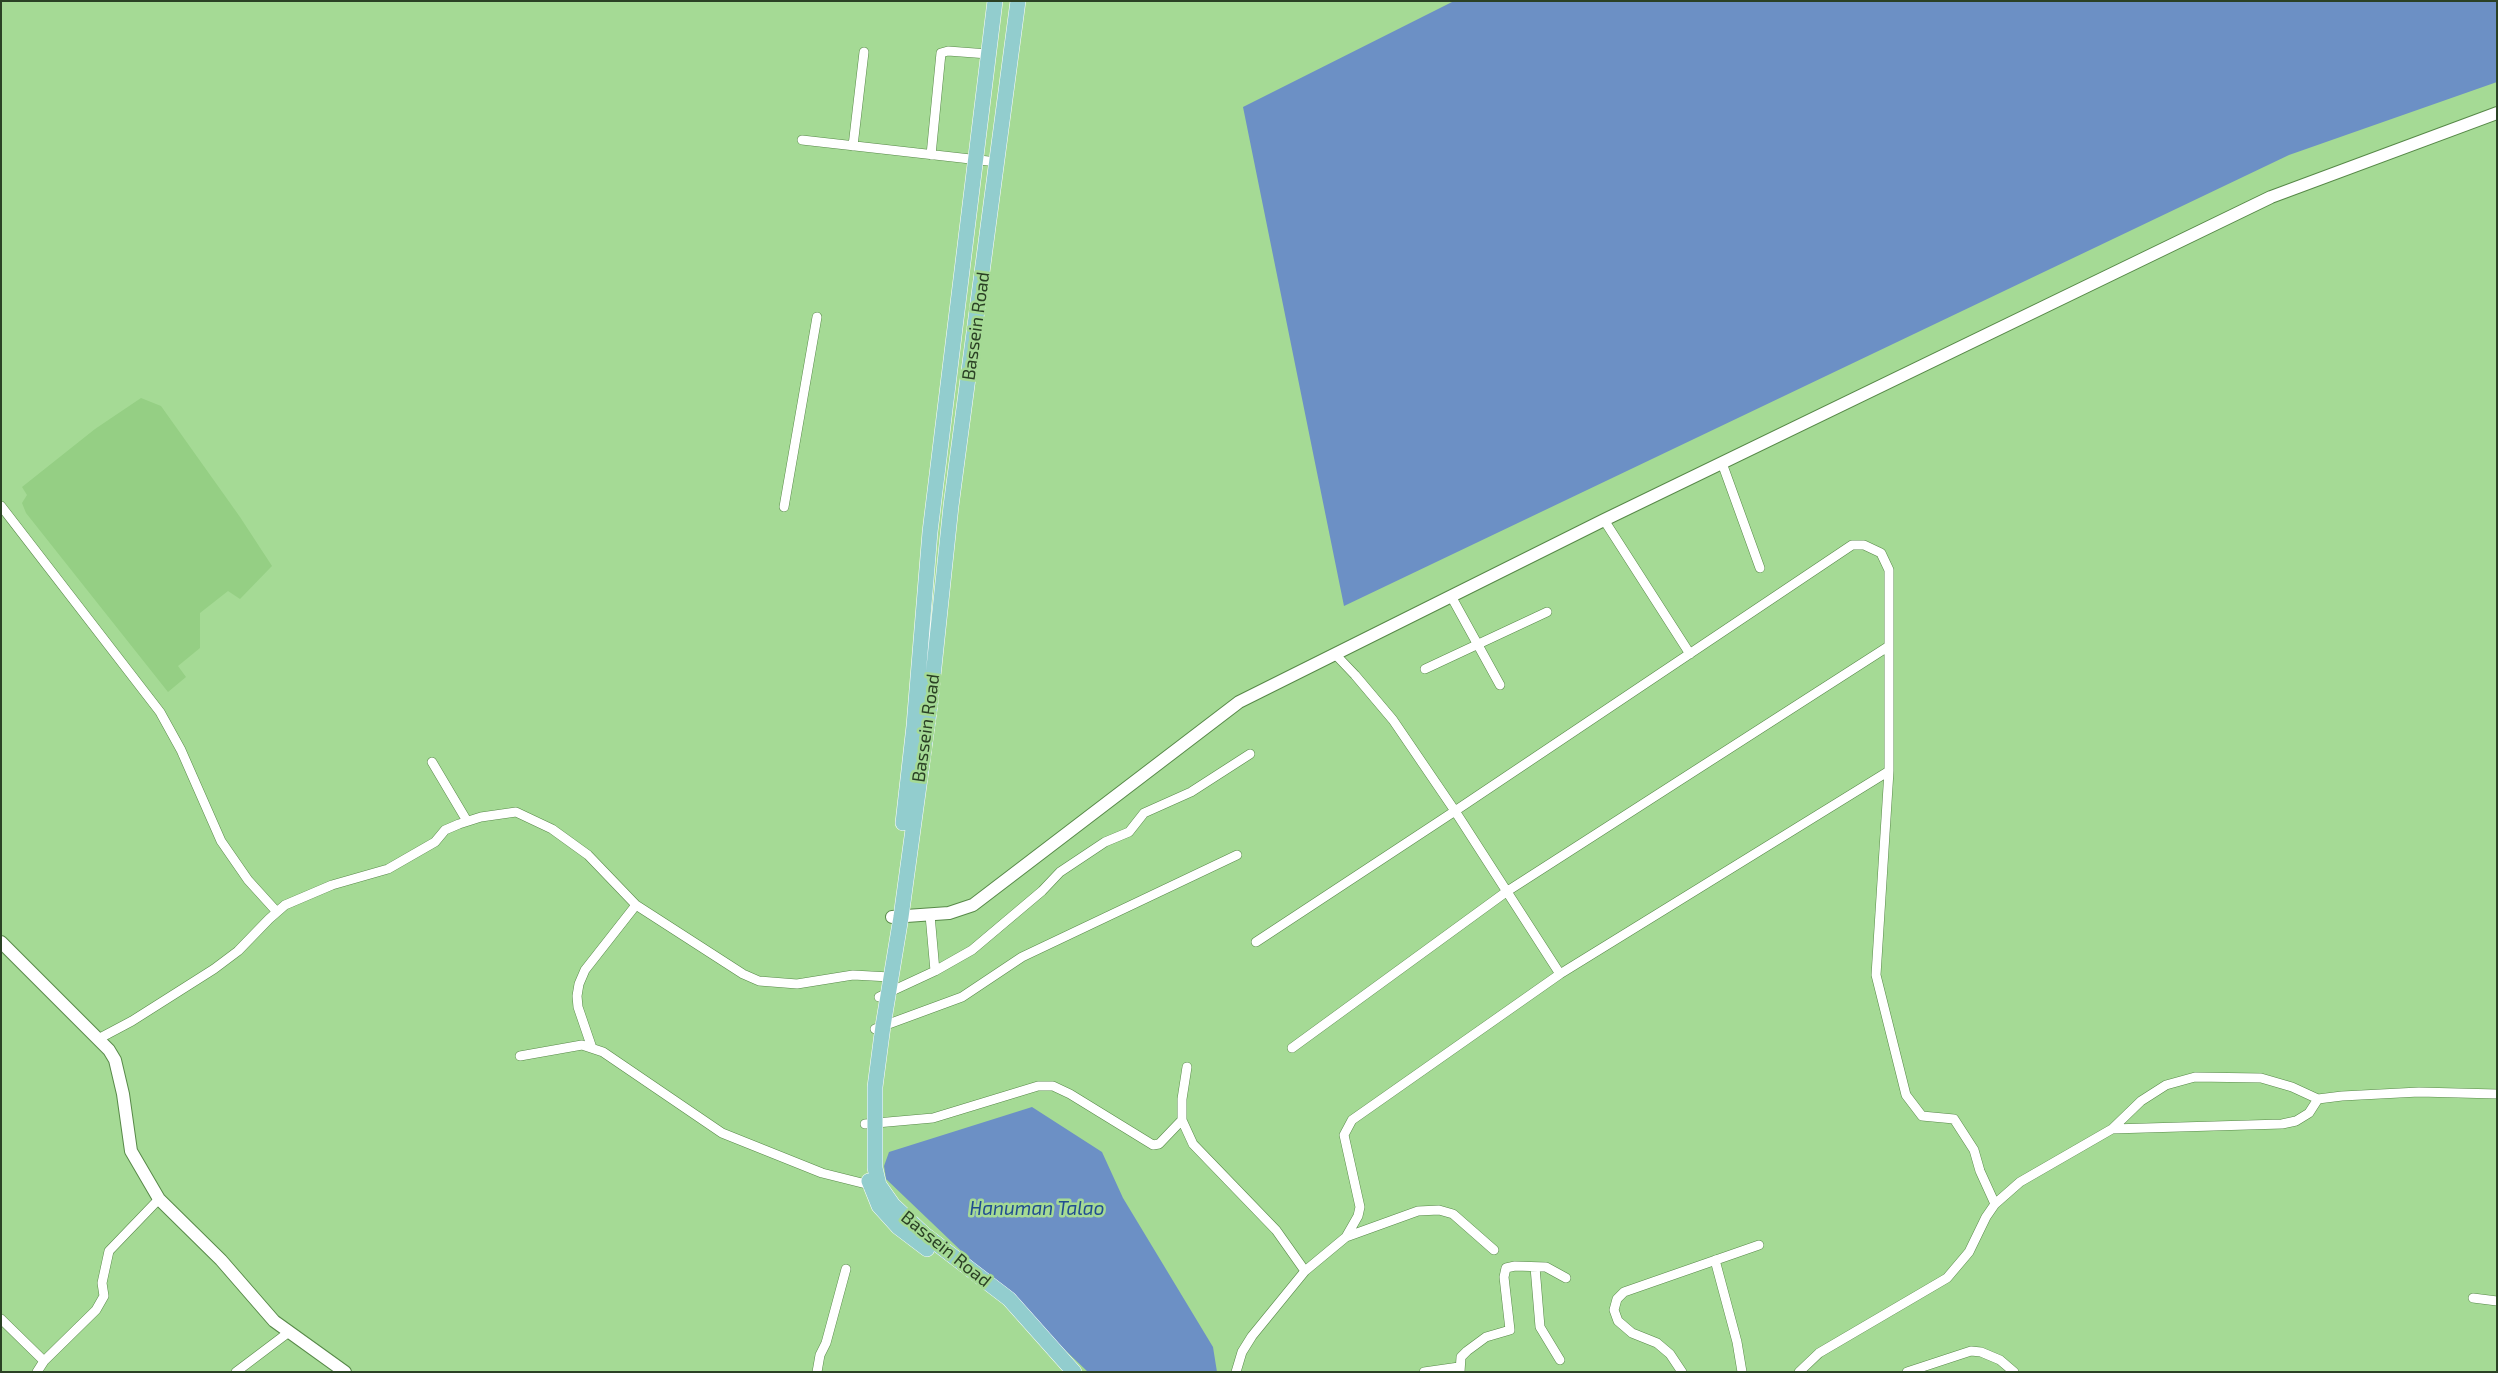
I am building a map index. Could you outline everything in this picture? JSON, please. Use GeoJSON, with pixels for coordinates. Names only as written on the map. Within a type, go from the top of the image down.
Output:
{"type":"FeatureCollection","features":[{"type":"Feature","properties":{"kind":"main road","name":"Bassein Road"},"geometry":{"type":"LineString","coordinates":[[896,917],[930,532],[974,160],[995,1]]}},
{"type":"Feature","properties":{"kind":"main road","name":"Bassein Road"},"geometry":{"type":"LineString","coordinates":[[1018,1],[951,506],[930,705],[879,1027],[866,1170],[875,1186],[924,1234],[1008,1299],[1074,1372]]}},
{"type":"Feature","properties":{"kind":"main road"},"geometry":{"type":"LineString","coordinates":[[950,365],[970,367]]}},
{"type":"Feature","properties":{"kind":"main road"},"geometry":{"type":"LineString","coordinates":[[875,1186],[879,1206],[898,1227],[997,1300],[1063,1372]]}},
{"type":"Feature","properties":{"kind":"street"},"geometry":{"type":"LineString","coordinates":[[931,155],[941,53],[948,51],[988,54]]}},
{"type":"Feature","properties":{"kind":"street"},"geometry":{"type":"LineString","coordinates":[[853,146],[864,52]]}},
{"type":"Feature","properties":{"kind":"street"},"geometry":{"type":"LineString","coordinates":[[896,917],[949,913],[973,905],[1239,702],[1334,654],[1604,520],[2271,197],[2497,113]]}},
{"type":"Feature","properties":{"kind":"street"},"geometry":{"type":"LineString","coordinates":[[802,140],[997,162]]}},
{"type":"Feature","properties":{"kind":"street"},"geometry":{"type":"LineString","coordinates":[[784,507],[817,317]]}},
{"type":"Feature","properties":{"kind":"street"},"geometry":{"type":"LineString","coordinates":[[1722,463],[1760,568]]}},
{"type":"Feature","properties":{"kind":"street"},"geometry":{"type":"LineString","coordinates":[[1,506],[160,712],[182,750],[221,841],[248,880],[277,912]]}},
{"type":"Feature","properties":{"kind":"street"},"geometry":{"type":"LineString","coordinates":[[1604,520],[1690,654]]}},
{"type":"Feature","properties":{"kind":"street"},"geometry":{"type":"LineString","coordinates":[[1256,942],[1456,811],[1852,545],[1864,545],[1881,553],[1889,570],[1889,771],[1876,975],[1906,1095],[1922,1116],[1954,1119],[1974,1150],[1980,1171],[1994,1204]]}},
{"type":"Feature","properties":{"kind":"street"},"geometry":{"type":"LineString","coordinates":[[1451,596],[1500,685]]}},
{"type":"Feature","properties":{"kind":"street"},"geometry":{"type":"LineString","coordinates":[[1425,669],[1547,612]]}},
{"type":"Feature","properties":{"kind":"street"},"geometry":{"type":"LineString","coordinates":[[1292,1048],[1506,892],[1889,646]]}},
{"type":"Feature","properties":{"kind":"street"},"geometry":{"type":"LineString","coordinates":[[1334,654],[1355,674],[1393,720],[1456,811],[1560,974]]}},
{"type":"Feature","properties":{"kind":"street"},"geometry":{"type":"LineString","coordinates":[[884,995],[935,971],[972,950],[1042,891],[1060,872],[1105,842],[1129,832],[1144,813],[1191,792],[1250,754]]}},
{"type":"Feature","properties":{"kind":"street"},"geometry":{"type":"LineString","coordinates":[[432,762],[467,821]]}},
{"type":"Feature","properties":{"kind":"street"},"geometry":{"type":"LineString","coordinates":[[1346,1237],[1358,1216],[1360,1207],[1344,1134],[1352,1120],[1560,974],[1889,771]]}},
{"type":"Feature","properties":{"kind":"street"},"geometry":{"type":"LineString","coordinates":[[100,1038],[132,1021],[214,969],[238,951],[285,905],[332,885],[388,869],[435,842],[445,830],[467,821],[516,812],[552,829],[588,855],[636,905],[742,974],[759,981],[797,984],[853,975],[886,977]]}},
{"type":"Feature","properties":{"kind":"street"},"geometry":{"type":"LineString","coordinates":[[879,1027],[962,997],[1022,957],[1237,855]]}},
{"type":"Feature","properties":{"kind":"street"},"geometry":{"type":"LineString","coordinates":[[592,1048],[578,1007],[579,984],[585,970],[636,905]]}},
{"type":"Feature","properties":{"kind":"street"},"geometry":{"type":"LineString","coordinates":[[930,915],[935,971]]}},
{"type":"Feature","properties":{"kind":"street"},"geometry":{"type":"LineString","coordinates":[[1,942],[74,1016],[100,1038],[115,1060],[123,1094],[131,1151],[159,1199],[221,1260],[274,1321],[345,1372]]}},
{"type":"Feature","properties":{"kind":"street"},"geometry":{"type":"LineString","coordinates":[[520,1056],[582,1045],[603,1052],[722,1133],[822,1173],[875,1186]]}},
{"type":"Feature","properties":{"kind":"street"},"geometry":{"type":"LineString","coordinates":[[1187,1067],[1182,1099],[1182,1120],[1193,1144],[1276,1230],[1305,1271]]}},
{"type":"Feature","properties":{"kind":"street"},"geometry":{"type":"LineString","coordinates":[[1799,1372],[1820,1353],[1947,1278],[1969,1252],[1994,1204],[2020,1182],[2112,1129],[2141,1101],[2166,1085],[2195,1077],[2261,1078],[2292,1087],[2318,1099],[2419,1092],[2497,1094]]}},
{"type":"Feature","properties":{"kind":"street"},"geometry":{"type":"LineString","coordinates":[[869,1123],[933,1118],[1038,1086],[1053,1086],[1070,1094],[1153,1145],[1159,1144],[1182,1120]]}},
{"type":"Feature","properties":{"kind":"street"},"geometry":{"type":"LineString","coordinates":[[2112,1129],[2282,1124],[2296,1121],[2310,1113],[2318,1099]]}},
{"type":"Feature","properties":{"kind":"street"},"geometry":{"type":"LineString","coordinates":[[38,1372],[44,1361],[96,1310],[104,1296],[102,1283],[109,1252],[159,1199]]}},
{"type":"Feature","properties":{"kind":"street"},"geometry":{"type":"LineString","coordinates":[[1236,1372],[1242,1352],[1252,1336],[1305,1271],[1346,1237],[1418,1211],[1439,1210],[1453,1214],[1494,1250]]}},
{"type":"Feature","properties":{"kind":"street"},"geometry":{"type":"LineString","coordinates":[[1682,1372],[1670,1354],[1657,1343],[1632,1333],[1618,1320],[1614,1310],[1617,1299],[1624,1292],[1759,1245]]}},
{"type":"Feature","properties":{"kind":"street"},"geometry":{"type":"LineString","coordinates":[[1715,1260],[1737,1342],[1742,1372]]}},
{"type":"Feature","properties":{"kind":"street"},"geometry":{"type":"LineString","coordinates":[[1424,1372],[1460,1370],[1461,1357],[1486,1337],[1510,1330],[1504,1277],[1506,1268],[1516,1266],[1546,1268],[1566,1278]]}},
{"type":"Feature","properties":{"kind":"street"},"geometry":{"type":"LineString","coordinates":[[1535,1267],[1540,1327],[1560,1360]]}},
{"type":"Feature","properties":{"kind":"street"},"geometry":{"type":"LineString","coordinates":[[817,1372],[820,1355],[826,1343],[846,1269]]}},
{"type":"Feature","properties":{"kind":"street"},"geometry":{"type":"LineString","coordinates":[[2473,1298],[2497,1301]]}},
{"type":"Feature","properties":{"kind":"street"},"geometry":{"type":"LineString","coordinates":[[1,1319],[44,1361]]}},
{"type":"Feature","properties":{"kind":"street"},"geometry":{"type":"LineString","coordinates":[[236,1372],[288,1332]]}},
{"type":"Feature","properties":{"kind":"street"},"geometry":{"type":"LineString","coordinates":[[1907,1372],[1971,1351],[1981,1352],[2000,1360],[2014,1372]]}},
{"type":"Feature","properties":{"kind":"shaded area"},"geometry":{"type":"Polygon","coordinates":[[[141,398],[161,406],[240,517],[272,566],[240,599],[228,591],[200,613],[200,648],[178,666],[186,677],[168,692],[26,513],[22,503],[27,495],[22,487],[95,429],[141,398]]]}},
{"type":"Feature","properties":{"kind":"water"},"geometry":{"type":"Polygon","coordinates":[[[1454,1],[2497,1],[2497,82],[2289,155],[1344,606],[1243,107],[1454,1]]]}},
{"type":"Feature","properties":{"kind":"water","name":"Hanuman Talao"},"geometry":{"type":"Polygon","coordinates":[[[1032,1107],[1102,1152],[1123,1198],[1213,1347],[1217,1372],[1088,1372],[886,1179],[884,1166],[889,1152],[1032,1107]]]}}]}
